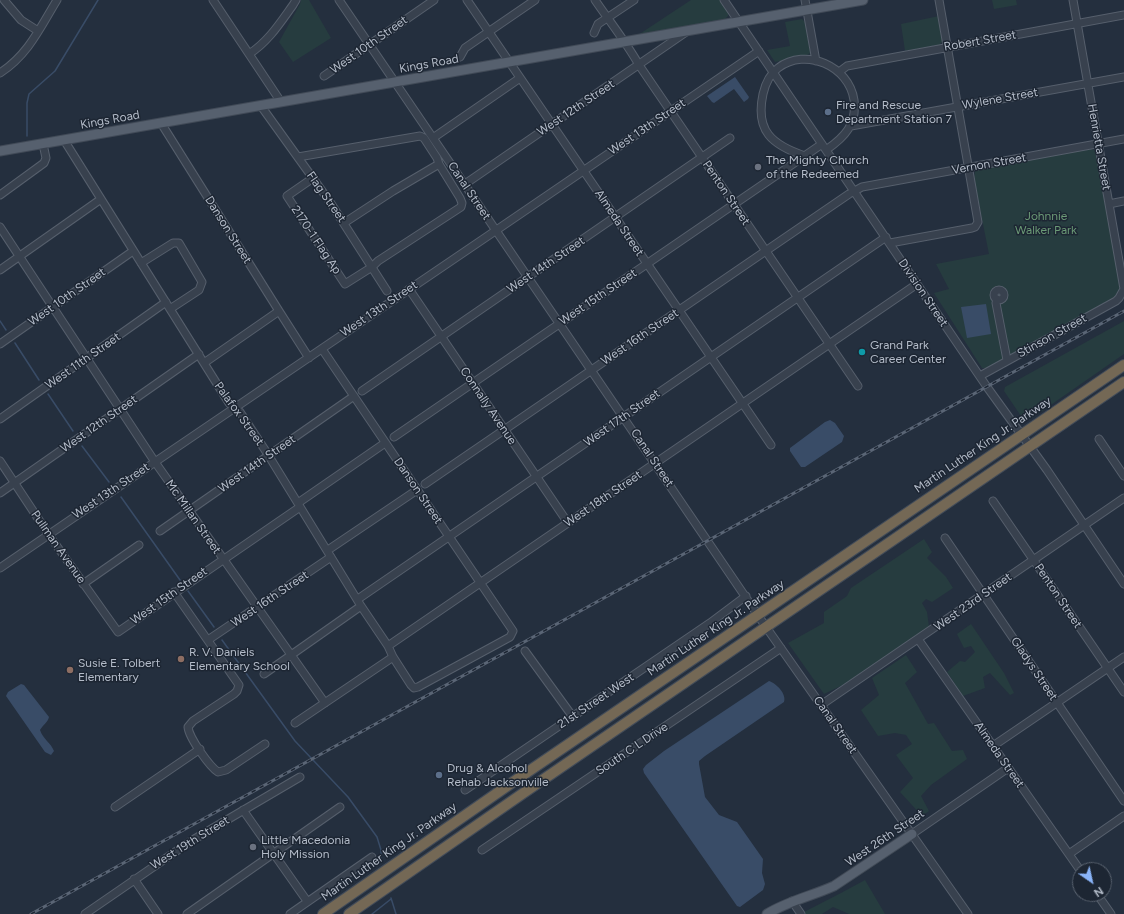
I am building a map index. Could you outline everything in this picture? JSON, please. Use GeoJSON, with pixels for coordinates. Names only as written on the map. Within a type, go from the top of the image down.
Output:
{"type":"FeatureCollection","features":[{"type":"Feature","properties":{"kind":"highway","name":"Martin Luther King Jr. Parkway"},"geometry":{"type":"LineString","coordinates":[[323,914],[758,614],[1124,365]]}},
{"type":"Feature","properties":{"kind":"highway"},"geometry":{"type":"LineString","coordinates":[[349,914],[1124,382]]}},
{"type":"Feature","properties":{"kind":"main road","name":"Kings Road"},"geometry":{"type":"LineString","coordinates":[[0,151],[863,0]]}},
{"type":"Feature","properties":{"kind":"main road","name":"West 26th Street"},"geometry":{"type":"LineString","coordinates":[[767,914],[792,901],[838,884],[912,834]]}},
{"type":"Feature","properties":{"kind":"street"},"geometry":{"type":"LineString","coordinates":[[4,0],[21,20],[38,31]]}},
{"type":"Feature","properties":{"kind":"street"},"geometry":{"type":"LineString","coordinates":[[0,73],[18,60],[27,49],[57,0]]}},
{"type":"Feature","properties":{"kind":"street"},"geometry":{"type":"LineString","coordinates":[[213,0],[281,102]]}},
{"type":"Feature","properties":{"kind":"street"},"geometry":{"type":"LineString","coordinates":[[249,55],[269,38],[296,0]]}},
{"type":"Feature","properties":{"kind":"street","name":"Canal Street"},"geometry":{"type":"LineString","coordinates":[[340,0],[766,627],[968,914]]}},
{"type":"Feature","properties":{"kind":"street","name":"West 10th Street"},"geometry":{"type":"LineString","coordinates":[[324,76],[434,0]]}},
{"type":"Feature","properties":{"kind":"street","name":"Almeda Street"},"geometry":{"type":"LineString","coordinates":[[467,0],[771,445]]}},
{"type":"Feature","properties":{"kind":"street"},"geometry":{"type":"LineString","coordinates":[[460,57],[465,48],[535,0]]}},
{"type":"Feature","properties":{"kind":"street","name":"Penton Street"},"geometry":{"type":"LineString","coordinates":[[595,0],[858,386]]}},
{"type":"Feature","properties":{"kind":"street"},"geometry":{"type":"LineString","coordinates":[[594,33],[598,24],[634,0]]}},
{"type":"Feature","properties":{"kind":"street","name":"Division Street"},"geometry":{"type":"LineString","coordinates":[[724,0],[980,376],[1124,584]]}},
{"type":"Feature","properties":{"kind":"street"},"geometry":{"type":"LineString","coordinates":[[805,0],[816,61]]}},
{"type":"Feature","properties":{"kind":"street"},"geometry":{"type":"LineString","coordinates":[[888,240],[972,228],[977,225],[979,220],[939,0]]}},
{"type":"Feature","properties":{"kind":"street","name":"Henrietta Street"},"geometry":{"type":"LineString","coordinates":[[1073,0],[1124,285],[1122,294]]}},
{"type":"Feature","properties":{"kind":"street","name":"Robert Street"},"geometry":{"type":"LineString","coordinates":[[839,72],[848,66],[1124,15]]}},
{"type":"Feature","properties":{"kind":"street","name":"West 12th Street"},"geometry":{"type":"LineString","coordinates":[[465,184],[686,32]]}},
{"type":"Feature","properties":{"kind":"street","name":"West 13th Street"},"geometry":{"type":"LineString","coordinates":[[0,568],[759,51]]}},
{"type":"Feature","properties":{"kind":"street"},"geometry":{"type":"LineString","coordinates":[[804,156],[780,146],[767,133],[762,124],[760,114],[762,97],[768,80],[773,72],[778,68],[788,63],[808,60],[831,66],[839,72],[848,83],[854,98],[854,116],[851,126]]}},
{"type":"Feature","properties":{"kind":"street","name":"Wylene Street"},"geometry":{"type":"LineString","coordinates":[[851,126],[1124,77]]}},
{"type":"Feature","properties":{"kind":"street"},"geometry":{"type":"LineString","coordinates":[[433,138],[520,78]]}},
{"type":"Feature","properties":{"kind":"street","name":"Flag Street"},"geometry":{"type":"LineString","coordinates":[[261,106],[344,223],[387,292]]}},
{"type":"Feature","properties":{"kind":"street","name":"Danson Street"},"geometry":{"type":"LineString","coordinates":[[161,123],[309,358]]}},
{"type":"Feature","properties":{"kind":"street","name":"West 15th Street"},"geometry":{"type":"LineString","coordinates":[[394,437],[804,156],[842,137],[851,126]]}},
{"type":"Feature","properties":{"kind":"street"},"geometry":{"type":"LineString","coordinates":[[298,157],[420,136],[424,138],[460,198],[462,203],[461,207],[372,266]]}},
{"type":"Feature","properties":{"kind":"street","name":"West 14th Street"},"geometry":{"type":"LineString","coordinates":[[362,391],[730,138]]}},
{"type":"Feature","properties":{"kind":"street","name":"Palafox Street"},"geometry":{"type":"LineString","coordinates":[[64,140],[229,403],[240,412],[269,456],[388,646],[393,657],[414,688]]}},
{"type":"Feature","properties":{"kind":"street","name":"Vernon Street"},"geometry":{"type":"LineString","coordinates":[[854,191],[862,187],[1124,140]]}},
{"type":"Feature","properties":{"kind":"street"},"geometry":{"type":"LineString","coordinates":[[0,195],[44,163],[46,158],[43,144]]}},
{"type":"Feature","properties":{"kind":"street"},"geometry":{"type":"LineString","coordinates":[[344,223],[439,164]]}},
{"type":"Feature","properties":{"kind":"street","name":"2170-1 Flag Ap"},"geometry":{"type":"LineString","coordinates":[[313,178],[287,196],[345,284],[372,266]]}},
{"type":"Feature","properties":{"kind":"street","name":"West 16th Street"},"geometry":{"type":"LineString","coordinates":[[425,484],[854,191]]}},
{"type":"Feature","properties":{"kind":"street"},"geometry":{"type":"LineString","coordinates":[[0,270],[101,199]]}},
{"type":"Feature","properties":{"kind":"street"},"geometry":{"type":"LineString","coordinates":[[1109,204],[1124,201]]}},
{"type":"Feature","properties":{"kind":"street","name":"Mc Millan Street"},"geometry":{"type":"LineString","coordinates":[[0,227],[155,462],[325,703]]}},
{"type":"Feature","properties":{"kind":"street","name":"West 17th Street"},"geometry":{"type":"LineString","coordinates":[[358,599],[710,357],[888,240]]}},
{"type":"Feature","properties":{"kind":"street","name":"West 11th Street"},"geometry":{"type":"LineString","coordinates":[[0,419],[86,358],[168,306],[199,290],[202,282],[179,243],[173,243],[141,263]]}},
{"type":"Feature","properties":{"kind":"street","name":"West 10th Street"},"geometry":{"type":"LineString","coordinates":[[0,344],[133,251]]}},
{"type":"Feature","properties":{"kind":"street","name":"West 18th Street"},"geometry":{"type":"LineString","coordinates":[[388,646],[917,284]]}},
{"type":"Feature","properties":{"kind":"street","name":"Connally Avenue"},"geometry":{"type":"LineString","coordinates":[[409,289],[568,523]]}},
{"type":"Feature","properties":{"kind":"street","name":"Stinson Street"},"geometry":{"type":"LineString","coordinates":[[980,376],[1116,301],[1122,294]]}},
{"type":"Feature","properties":{"kind":"street"},"geometry":{"type":"LineString","coordinates":[[997,299],[996,303],[1008,360]]}},
{"type":"Feature","properties":{"kind":"street"},"geometry":{"type":"LineString","coordinates":[[204,362],[279,311]]}},
{"type":"Feature","properties":{"kind":"street","name":"Danson Street"},"geometry":{"type":"LineString","coordinates":[[322,349],[512,628],[513,634],[510,637],[418,688],[414,688]]}},
{"type":"Feature","properties":{"kind":"street","name":"West 12th Street"},"geometry":{"type":"LineString","coordinates":[[0,493],[198,354]]}},
{"type":"Feature","properties":{"kind":"street","name":"West 14th Street"},"geometry":{"type":"LineString","coordinates":[[160,531],[354,396]]}},
{"type":"Feature","properties":{"kind":"street"},"geometry":{"type":"LineString","coordinates":[[1099,439],[1124,476]]}},
{"type":"Feature","properties":{"kind":"street","name":"West 15th Street"},"geometry":{"type":"LineString","coordinates":[[118,632],[385,443]]}},
{"type":"Feature","properties":{"kind":"street","name":"Pullman Avenue"},"geometry":{"type":"LineString","coordinates":[[0,461],[49,535],[118,632]]}},
{"type":"Feature","properties":{"kind":"street","name":"West 16th Street"},"geometry":{"type":"LineString","coordinates":[[208,640],[257,607],[418,490]]}},
{"type":"Feature","properties":{"kind":"street","name":"West 23rd Street"},"geometry":{"type":"LineString","coordinates":[[821,706],[1124,498]]}},
{"type":"Feature","properties":{"kind":"street","name":"Penton Street"},"geometry":{"type":"LineString","coordinates":[[993,501],[1124,692]]}},
{"type":"Feature","properties":{"kind":"street","name":"Gladys Street"},"geometry":{"type":"LineString","coordinates":[[945,538],[1124,801]]}},
{"type":"Feature","properties":{"kind":"street"},"geometry":{"type":"LineString","coordinates":[[83,584],[139,545]]}},
{"type":"Feature","properties":{"kind":"street"},"geometry":{"type":"LineString","coordinates":[[174,592],[236,680],[239,688],[234,694],[193,721],[188,727],[191,735],[213,768],[218,772],[226,770],[265,744]]}},
{"type":"Feature","properties":{"kind":"street","name":"21st Street West"},"geometry":{"type":"LineString","coordinates":[[465,790],[710,623],[746,596]]}},
{"type":"Feature","properties":{"kind":"street"},"geometry":{"type":"LineString","coordinates":[[264,674],[362,606]]}},
{"type":"Feature","properties":{"kind":"street","name":"Almeda Street"},"geometry":{"type":"LineString","coordinates":[[918,639],[1074,862]]}},
{"type":"Feature","properties":{"kind":"street","name":"South C L Drive"},"geometry":{"type":"LineString","coordinates":[[482,850],[781,648]]}},
{"type":"Feature","properties":{"kind":"street"},"geometry":{"type":"LineString","coordinates":[[525,651],[573,717]]}},
{"type":"Feature","properties":{"kind":"street"},"geometry":{"type":"LineString","coordinates":[[295,723],[393,657]]}},
{"type":"Feature","properties":{"kind":"street"},"geometry":{"type":"LineString","coordinates":[[993,746],[1124,657]]}},
{"type":"Feature","properties":{"kind":"street"},"geometry":{"type":"LineString","coordinates":[[115,807],[200,749]]}},
{"type":"Feature","properties":{"kind":"street","name":"West 26th Street"},"geometry":{"type":"LineString","coordinates":[[912,834],[1008,768]]}},
{"type":"Feature","properties":{"kind":"street","name":"West 19th Street"},"geometry":{"type":"LineString","coordinates":[[84,914],[191,840],[300,777]]}},
{"type":"Feature","properties":{"kind":"street"},"geometry":{"type":"LineString","coordinates":[[187,914],[340,807]]}},
{"type":"Feature","properties":{"kind":"street"},"geometry":{"type":"LineString","coordinates":[[243,810],[307,902]]}},
{"type":"Feature","properties":{"kind":"street"},"geometry":{"type":"LineString","coordinates":[[1069,854],[1124,816]]}},
{"type":"Feature","properties":{"kind":"street"},"geometry":{"type":"LineString","coordinates":[[290,914],[372,857]]}},
{"type":"Feature","properties":{"kind":"street"},"geometry":{"type":"LineString","coordinates":[[134,879],[158,914]]}},
{"type":"Feature","properties":{"kind":"street"},"geometry":{"type":"LineString","coordinates":[[792,901],[801,914]]}},
{"type":"Feature","properties":{"kind":"street"},"geometry":{"type":"LineString","coordinates":[[1103,902],[1111,914]]}},
{"type":"Feature","properties":{"kind":"green space"},"geometry":{"type":"Polygon","coordinates":[[[301,0],[309,0],[331,38],[293,62],[279,42],[301,0]]]}},
{"type":"Feature","properties":{"kind":"green space"},"geometry":{"type":"Polygon","coordinates":[[[691,0],[721,0],[728,12],[728,16],[724,20],[638,35],[691,0]]]}},
{"type":"Feature","properties":{"kind":"green space"},"geometry":{"type":"Polygon","coordinates":[[[992,0],[1016,0],[1017,5],[994,9],[992,0]]]}},
{"type":"Feature","properties":{"kind":"green space"},"geometry":{"type":"Polygon","coordinates":[[[939,16],[943,41],[939,45],[905,51],[901,24],[939,16]]]}},
{"type":"Feature","properties":{"kind":"green space"},"geometry":{"type":"Polygon","coordinates":[[[802,19],[807,24],[811,52],[798,59],[781,63],[780,61],[775,62],[767,50],[790,46],[785,22],[802,19]]]}},
{"type":"Feature","properties":{"kind":"green space","name":"Johnnie Walker Park"},"geometry":{"type":"Polygon","coordinates":[[[1088,149],[1095,150],[1097,154],[1120,288],[1116,297],[987,368],[982,368],[934,293],[949,289],[936,264],[989,254],[974,179],[975,171],[978,169],[1088,149]]]}},
{"type":"Feature","properties":{"kind":"green space"},"geometry":{"type":"Polygon","coordinates":[[[1124,321],[1124,354],[1032,418],[1023,419],[1004,391],[1005,387],[1124,321]]]}},
{"type":"Feature","properties":{"kind":"green space"},"geometry":{"type":"Polygon","coordinates":[[[924,539],[932,552],[927,558],[946,577],[953,588],[932,602],[926,599],[922,603],[927,612],[929,627],[847,683],[824,694],[788,643],[824,623],[824,612],[847,596],[851,588],[924,539]]]}},
{"type":"Feature","properties":{"kind":"green space"},"geometry":{"type":"Polygon","coordinates":[[[971,624],[1004,673],[1014,693],[1010,695],[990,673],[983,677],[985,688],[963,696],[947,672],[960,661],[965,662],[975,652],[971,646],[964,648],[957,634],[971,624]]]}},
{"type":"Feature","properties":{"kind":"green space"},"geometry":{"type":"Polygon","coordinates":[[[906,655],[917,672],[905,683],[928,724],[934,723],[952,751],[963,750],[967,759],[931,785],[921,796],[929,811],[922,816],[900,792],[913,778],[896,755],[912,744],[906,735],[895,733],[878,736],[861,710],[879,695],[872,678],[906,655]]]}},
{"type":"Feature","properties":{"kind":"green space"},"geometry":{"type":"Polygon","coordinates":[[[865,880],[885,914],[849,914],[833,907],[822,914],[805,914],[804,912],[865,880]]]}},
{"type":"Feature","properties":{"kind":"water"},"geometry":{"type":"Polygon","coordinates":[[[735,77],[749,97],[748,99],[744,102],[734,89],[714,103],[712,102],[707,96],[735,77]]]}},
{"type":"Feature","properties":{"kind":"water"},"geometry":{"type":"Polygon","coordinates":[[[986,304],[991,334],[967,338],[961,307],[986,304]]]}},
{"type":"Feature","properties":{"kind":"water"},"geometry":{"type":"Polygon","coordinates":[[[830,420],[835,423],[844,436],[842,442],[805,467],[801,467],[790,451],[790,448],[825,422],[830,420]]]}},
{"type":"Feature","properties":{"kind":"water"},"geometry":{"type":"Polygon","coordinates":[[[769,681],[780,689],[785,699],[784,702],[699,761],[705,797],[719,815],[737,822],[763,859],[762,873],[765,884],[763,890],[740,907],[737,906],[644,773],[643,769],[664,751],[769,681]]]}},
{"type":"Feature","properties":{"kind":"water"},"geometry":{"type":"Polygon","coordinates":[[[21,684],[24,685],[49,717],[40,730],[54,751],[51,755],[45,752],[6,696],[8,692],[21,684]]]}},
{"type":"Feature","properties":{"kind":"waterway"},"geometry":{"type":"LineString","coordinates":[[27,136],[27,103],[29,94],[55,71],[98,0]]}},
{"type":"Feature","properties":{"kind":"waterway"},"geometry":{"type":"LineString","coordinates":[[0,321],[6,330]]}},
{"type":"Feature","properties":{"kind":"waterway"},"geometry":{"type":"LineString","coordinates":[[15,343],[39,380]]}},
{"type":"Feature","properties":{"kind":"waterway"},"geometry":{"type":"LineString","coordinates":[[48,394],[73,431]]}},
{"type":"Feature","properties":{"kind":"waterway"},"geometry":{"type":"LineString","coordinates":[[82,446],[109,482]]}},
{"type":"Feature","properties":{"kind":"waterway"},"geometry":{"type":"LineString","coordinates":[[121,497],[180,580]]}},
{"type":"Feature","properties":{"kind":"waterway"},"geometry":{"type":"LineString","coordinates":[[188,591],[214,627]]}},
{"type":"Feature","properties":{"kind":"waterway"},"geometry":{"type":"LineString","coordinates":[[222,640],[295,741],[348,797],[377,837],[381,850],[381,861]]}},
{"type":"Feature","properties":{"kind":"waterway"},"geometry":{"type":"LineString","coordinates":[[391,898],[396,914]]}},
{"type":"Feature","properties":{"kind":"waterway"},"geometry":{"type":"LineString","coordinates":[[372,914],[391,899]]}},
{"type":"Feature","properties":{"kind":"railway"},"geometry":{"type":"LineString","coordinates":[[31,914],[1124,311]]}},
{"type":"Feature","properties":{"kind":"place","name":"Fire and Rescue Department Station 7"},"geometry":{"type":"Point","coordinates":[828,112]}},
{"type":"Feature","properties":{"kind":"place","name":"The Mighty Church of the Redeemed"},"geometry":{"type":"Point","coordinates":[758,167]}},
{"type":"Feature","properties":{"kind":"place","name":"Grand Park Career Center"},"geometry":{"type":"Point","coordinates":[862,352]}},
{"type":"Feature","properties":{"kind":"place","name":"R. V. Daniels Elementary School"},"geometry":{"type":"Point","coordinates":[181,659]}},
{"type":"Feature","properties":{"kind":"place","name":"Susie E. Tolbert Elementary"},"geometry":{"type":"Point","coordinates":[70,670]}},
{"type":"Feature","properties":{"kind":"place","name":"Drug & Alcohol Rehab Jacksonville"},"geometry":{"type":"Point","coordinates":[439,775]}},
{"type":"Feature","properties":{"kind":"place","name":"Little Macedonia Holy Mission"},"geometry":{"type":"Point","coordinates":[253,847]}}]}
